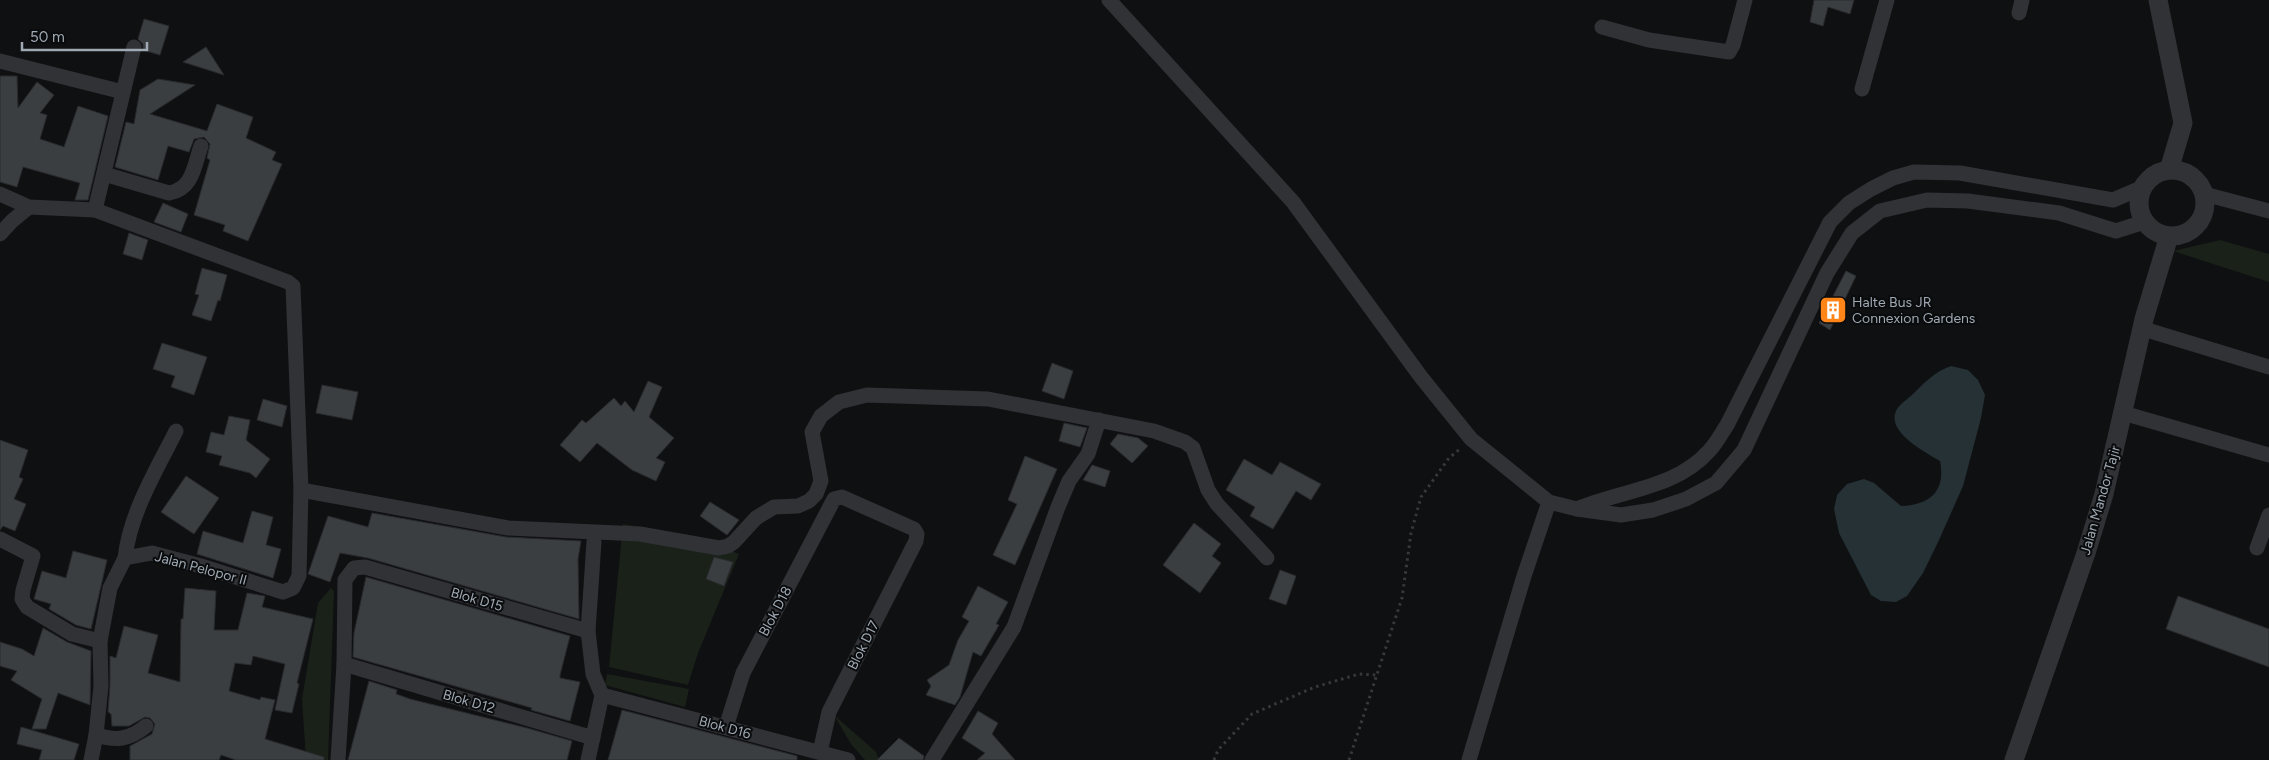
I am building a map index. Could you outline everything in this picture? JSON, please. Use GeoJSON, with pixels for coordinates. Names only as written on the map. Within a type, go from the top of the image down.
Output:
{"type":"FeatureCollection","features":[{"type":"Feature","properties":{"kind":"street"},"geometry":{"type":"LineString","coordinates":[[1109,0],[1293,202],[1421,377],[1471,439],[1549,502],[1577,509],[1620,515],[1653,510],[1686,499],[1716,483],[1744,450],[1827,273],[1852,233],[1880,211],[1927,200],[1968,201],[2059,213],[2116,231],[2144,222]]}},
{"type":"Feature","properties":{"kind":"street"},"geometry":{"type":"LineString","coordinates":[[1602,27],[1649,40],[1729,52],[1733,45],[1745,0]]}},
{"type":"Feature","properties":{"kind":"street"},"geometry":{"type":"LineString","coordinates":[[1862,89],[1887,0]]}},
{"type":"Feature","properties":{"kind":"street"},"geometry":{"type":"LineString","coordinates":[[2158,0],[2183,123],[2169,170]]}},
{"type":"Feature","properties":{"kind":"street"},"geometry":{"type":"LineString","coordinates":[[0,194],[29,207],[95,210],[134,47]]}},
{"type":"Feature","properties":{"kind":"street"},"geometry":{"type":"LineString","coordinates":[[0,61],[123,92]]}},
{"type":"Feature","properties":{"kind":"street"},"geometry":{"type":"LineString","coordinates":[[104,174],[169,193],[178,192],[189,183],[201,146]]}},
{"type":"Feature","properties":{"kind":"street"},"geometry":{"type":"LineString","coordinates":[[2180,170],[2191,175],[2199,183],[2204,194],[2206,205],[2200,222],[2186,233],[2169,236],[2159,234],[2144,222],[2138,200],[2142,188],[2148,179],[2158,172],[2180,170]]}},
{"type":"Feature","properties":{"kind":"street"},"geometry":{"type":"LineString","coordinates":[[1577,509],[1610,496],[1668,481],[1688,470],[1710,451],[1727,425],[1830,222],[1849,203],[1871,189],[1893,178],[1914,172],[1960,173],[2113,200],[2142,188]]}},
{"type":"Feature","properties":{"kind":"street"},"geometry":{"type":"LineString","coordinates":[[2204,194],[2269,211]]}},
{"type":"Feature","properties":{"kind":"street"},"geometry":{"type":"LineString","coordinates":[[0,234],[29,207]]}},
{"type":"Feature","properties":{"kind":"street","name":"Jalan Pelopor II"},"geometry":{"type":"LineString","coordinates":[[95,210],[288,282],[294,286],[301,490],[299,576],[293,588],[283,592],[201,566],[152,553],[125,558]]}},
{"type":"Feature","properties":{"kind":"street","name":"Jalan Mandor Tajir"},"geometry":{"type":"LineString","coordinates":[[2014,760],[2086,553],[2104,494],[2144,319],[2169,236]]}},
{"type":"Feature","properties":{"kind":"street"},"geometry":{"type":"LineString","coordinates":[[2147,330],[2269,367]]}},
{"type":"Feature","properties":{"kind":"street"},"geometry":{"type":"LineString","coordinates":[[301,490],[508,528],[640,534],[719,548],[734,542],[756,518],[774,507],[798,506],[809,501],[816,494],[821,481],[812,432],[822,416],[839,402],[867,395],[988,399],[1154,431],[1185,442],[1193,448],[1208,490],[1217,504],[1267,558]]}},
{"type":"Feature","properties":{"kind":"street"},"geometry":{"type":"LineString","coordinates":[[2123,414],[2269,455]]}},
{"type":"Feature","properties":{"kind":"street"},"geometry":{"type":"LineString","coordinates":[[932,760],[1014,627],[1034,577],[1058,507],[1069,481],[1088,454],[1099,420]]}},
{"type":"Feature","properties":{"kind":"street"},"geometry":{"type":"LineString","coordinates":[[91,760],[96,735],[101,686],[100,641],[110,588],[125,558],[132,525],[144,494],[176,431]]}},
{"type":"Feature","properties":{"kind":"street","name":"Blok D18"},"geometry":{"type":"LineString","coordinates":[[726,727],[743,673],[834,499],[842,496],[914,529],[917,534],[916,541]]}},
{"type":"Feature","properties":{"kind":"street"},"geometry":{"type":"LineString","coordinates":[[1469,760],[1524,576],[1549,502]]}},
{"type":"Feature","properties":{"kind":"street"},"geometry":{"type":"LineString","coordinates":[[2257,548],[2269,515]]}},
{"type":"Feature","properties":{"kind":"street"},"geometry":{"type":"LineString","coordinates":[[0,539],[33,556],[22,598],[27,608],[72,634],[100,641]]}},
{"type":"Feature","properties":{"kind":"street","name":"Blok D17"},"geometry":{"type":"LineString","coordinates":[[820,752],[829,712],[916,541]]}},
{"type":"Feature","properties":{"kind":"street"},"geometry":{"type":"LineString","coordinates":[[588,760],[602,695],[593,674],[588,630],[594,542]]}},
{"type":"Feature","properties":{"kind":"street","name":"Blok D15"},"geometry":{"type":"LineString","coordinates":[[344,664],[345,580],[354,568],[365,567],[588,630]]}},
{"type":"Feature","properties":{"kind":"street"},"geometry":{"type":"LineString","coordinates":[[338,760],[344,664]]}},
{"type":"Feature","properties":{"kind":"street","name":"Blok D12"},"geometry":{"type":"LineString","coordinates":[[344,664],[593,738]]}},
{"type":"Feature","properties":{"kind":"street","name":"Blok D16"},"geometry":{"type":"LineString","coordinates":[[602,695],[848,760]]}},
{"type":"Feature","properties":{"kind":"street"},"geometry":{"type":"LineString","coordinates":[[96,735],[123,739],[138,733],[146,726]]}},
{"type":"Feature","properties":{"kind":"path"},"geometry":{"type":"LineString","coordinates":[[1349,760],[1402,598],[1411,533],[1421,497],[1449,458],[1471,439]]}},
{"type":"Feature","properties":{"kind":"path"},"geometry":{"type":"LineString","coordinates":[[1214,760],[1218,750],[1252,714],[1315,688],[1359,674],[1376,675]]}},
{"type":"Feature","properties":{"kind":"shaded area"},"geometry":{"type":"Polygon","coordinates":[[[2220,240],[2269,254],[2269,282],[2173,251],[2220,240]]]}},
{"type":"Feature","properties":{"kind":"shaded area"},"geometry":{"type":"Polygon","coordinates":[[[1951,366],[1968,370],[1978,380],[1985,395],[1981,418],[1963,486],[1923,573],[1907,596],[1896,602],[1881,601],[1871,595],[1839,533],[1834,509],[1837,495],[1847,484],[1864,479],[1874,483],[1901,506],[1920,503],[1934,494],[1941,481],[1940,461],[1908,440],[1896,425],[1894,417],[1897,409],[1927,381],[1940,371],[1951,366]]]}},
{"type":"Feature","properties":{"kind":"shaded area"},"geometry":{"type":"Polygon","coordinates":[[[623,524],[694,536],[739,554],[698,653],[688,685],[609,667],[623,524]]]}},
{"type":"Feature","properties":{"kind":"shaded area"},"geometry":{"type":"Polygon","coordinates":[[[331,588],[334,591],[328,760],[306,760],[302,699],[318,603],[331,588]]]}},
{"type":"Feature","properties":{"kind":"shaded area"},"geometry":{"type":"Polygon","coordinates":[[[607,674],[689,689],[685,707],[605,685],[607,674]]]}},
{"type":"Feature","properties":{"kind":"shaded area"},"geometry":{"type":"Polygon","coordinates":[[[834,715],[876,752],[879,760],[865,760],[851,744],[834,715]]]}},
{"type":"Feature","properties":{"kind":"building"},"geometry":{"type":"Polygon","coordinates":[[[1814,0],[1854,0],[1850,14],[1828,7],[1823,26],[1810,22],[1814,0]]]}},
{"type":"Feature","properties":{"kind":"building"},"geometry":{"type":"Polygon","coordinates":[[[144,19],[169,26],[160,55],[143,50],[143,44],[138,39],[144,19]]]}},
{"type":"Feature","properties":{"kind":"building"},"geometry":{"type":"Polygon","coordinates":[[[206,47],[224,75],[183,62],[206,47]]]}},
{"type":"Feature","properties":{"kind":"building"},"geometry":{"type":"Polygon","coordinates":[[[0,76],[17,76],[18,108],[37,82],[54,95],[40,113],[47,115],[40,139],[64,147],[78,106],[108,116],[88,200],[75,200],[80,183],[23,167],[17,187],[0,182],[0,76]]]}},
{"type":"Feature","properties":{"kind":"building"},"geometry":{"type":"Polygon","coordinates":[[[158,79],[195,85],[150,114],[207,131],[217,104],[253,117],[246,138],[276,152],[272,160],[282,164],[248,241],[223,231],[225,225],[194,215],[210,160],[207,158],[210,144],[204,137],[194,139],[189,152],[168,146],[158,180],[115,167],[126,122],[134,124],[140,90],[158,79]]]}},
{"type":"Feature","properties":{"kind":"building"},"geometry":{"type":"Polygon","coordinates":[[[163,203],[188,214],[181,232],[154,222],[163,203]]]}},
{"type":"Feature","properties":{"kind":"building"},"geometry":{"type":"Polygon","coordinates":[[[129,233],[148,240],[142,260],[123,254],[129,233]]]}},
{"type":"Feature","properties":{"kind":"building"},"geometry":{"type":"Polygon","coordinates":[[[202,268],[227,275],[220,301],[218,300],[211,321],[192,315],[199,295],[195,294],[202,268]]]}},
{"type":"Feature","properties":{"kind":"building","name":"Halte Bus JR Connexion Gardens"},"geometry":{"type":"Polygon","coordinates":[[[1846,271],[1856,276],[1830,330],[1819,323],[1846,271]]]}},
{"type":"Feature","properties":{"kind":"building"},"geometry":{"type":"Polygon","coordinates":[[[162,343],[207,357],[194,395],[171,387],[175,376],[153,369],[162,343]]]}},
{"type":"Feature","properties":{"kind":"building"},"geometry":{"type":"Polygon","coordinates":[[[1052,363],[1073,371],[1064,399],[1042,391],[1052,363]]]}},
{"type":"Feature","properties":{"kind":"building"},"geometry":{"type":"Polygon","coordinates":[[[648,381],[662,387],[649,417],[674,438],[656,458],[665,462],[656,481],[632,470],[597,443],[580,462],[560,445],[582,420],[586,423],[614,398],[621,406],[625,401],[634,412],[648,381]]]}},
{"type":"Feature","properties":{"kind":"building"},"geometry":{"type":"Polygon","coordinates":[[[322,385],[358,392],[352,420],[316,413],[322,385]]]}},
{"type":"Feature","properties":{"kind":"building"},"geometry":{"type":"Polygon","coordinates":[[[263,399],[287,406],[282,427],[257,420],[263,399]]]}},
{"type":"Feature","properties":{"kind":"building"},"geometry":{"type":"Polygon","coordinates":[[[229,416],[250,420],[246,440],[270,459],[256,478],[250,473],[219,465],[222,456],[206,452],[211,432],[224,435],[229,416]]]}},
{"type":"Feature","properties":{"kind":"building"},"geometry":{"type":"Polygon","coordinates":[[[1064,423],[1087,428],[1080,447],[1059,441],[1064,423]]]}},
{"type":"Feature","properties":{"kind":"building"},"geometry":{"type":"Polygon","coordinates":[[[1118,434],[1138,438],[1148,446],[1132,463],[1110,444],[1118,434]]]}},
{"type":"Feature","properties":{"kind":"building"},"geometry":{"type":"Polygon","coordinates":[[[0,440],[28,450],[19,477],[23,479],[14,499],[26,504],[15,531],[3,526],[0,530],[0,440]]]}},
{"type":"Feature","properties":{"kind":"building"},"geometry":{"type":"Polygon","coordinates":[[[1025,456],[1057,469],[1015,565],[993,555],[1017,504],[1008,500],[1025,456]]]}},
{"type":"Feature","properties":{"kind":"building"},"geometry":{"type":"Polygon","coordinates":[[[1244,459],[1272,475],[1280,462],[1321,484],[1311,500],[1296,491],[1273,529],[1250,516],[1255,507],[1226,490],[1244,459]]]}},
{"type":"Feature","properties":{"kind":"building"},"geometry":{"type":"Polygon","coordinates":[[[1092,465],[1110,471],[1105,487],[1083,480],[1092,465]]]}},
{"type":"Feature","properties":{"kind":"building"},"geometry":{"type":"Polygon","coordinates":[[[186,476],[219,498],[194,534],[161,512],[186,476]]]}},
{"type":"Feature","properties":{"kind":"building"},"geometry":{"type":"Polygon","coordinates":[[[710,502],[739,520],[727,535],[700,516],[710,502]]]}},
{"type":"Feature","properties":{"kind":"building"},"geometry":{"type":"Polygon","coordinates":[[[252,511],[273,517],[266,545],[281,549],[273,578],[197,554],[203,531],[243,543],[252,511]]]}},
{"type":"Feature","properties":{"kind":"building"},"geometry":{"type":"Polygon","coordinates":[[[372,513],[506,537],[581,541],[578,559],[579,619],[368,558],[340,553],[330,582],[308,574],[328,516],[368,527],[372,513]]]}},
{"type":"Feature","properties":{"kind":"building"},"geometry":{"type":"Polygon","coordinates":[[[1194,523],[1221,544],[1212,556],[1221,563],[1200,593],[1163,565],[1194,523]]]}},
{"type":"Feature","properties":{"kind":"building"},"geometry":{"type":"Polygon","coordinates":[[[73,551],[107,560],[91,629],[76,625],[49,609],[51,604],[34,599],[42,571],[66,578],[73,551]]]}},
{"type":"Feature","properties":{"kind":"building"},"geometry":{"type":"Polygon","coordinates":[[[714,557],[733,562],[724,586],[706,579],[714,557]]]}},
{"type":"Feature","properties":{"kind":"building"},"geometry":{"type":"Polygon","coordinates":[[[1280,570],[1296,576],[1286,605],[1269,599],[1280,570]]]}},
{"type":"Feature","properties":{"kind":"building"},"geometry":{"type":"Polygon","coordinates":[[[366,577],[570,636],[560,678],[580,682],[570,721],[531,710],[532,708],[353,657],[354,633],[366,577]]]}},
{"type":"Feature","properties":{"kind":"building"},"geometry":{"type":"Polygon","coordinates":[[[978,586],[1008,602],[996,624],[999,625],[981,656],[973,652],[960,697],[955,705],[926,695],[931,686],[927,680],[949,665],[958,640],[969,621],[962,617],[978,586]]]}},
{"type":"Feature","properties":{"kind":"building"},"geometry":{"type":"Polygon","coordinates":[[[185,588],[216,591],[214,630],[238,630],[247,593],[265,596],[262,607],[313,619],[297,683],[299,684],[292,713],[275,710],[285,664],[253,656],[251,665],[235,663],[229,691],[260,700],[261,697],[275,700],[265,739],[324,757],[324,760],[236,760],[221,755],[219,760],[130,760],[130,746],[152,734],[155,724],[150,718],[145,717],[129,726],[112,726],[111,714],[108,712],[110,656],[116,658],[124,626],[158,635],[148,673],[180,682],[181,619],[183,619],[185,588]]]}},
{"type":"Feature","properties":{"kind":"building"},"geometry":{"type":"Polygon","coordinates":[[[2178,596],[2269,629],[2269,667],[2166,629],[2178,596]]]}},
{"type":"Feature","properties":{"kind":"building"},"geometry":{"type":"Polygon","coordinates":[[[43,628],[67,642],[91,651],[90,705],[58,693],[46,729],[32,729],[42,699],[11,680],[17,671],[0,666],[0,642],[22,649],[34,656],[43,628]]]}},
{"type":"Feature","properties":{"kind":"building"},"geometry":{"type":"Polygon","coordinates":[[[369,681],[397,690],[396,694],[410,699],[572,741],[567,760],[348,760],[369,681]]]}},
{"type":"Feature","properties":{"kind":"building"},"geometry":{"type":"Polygon","coordinates":[[[622,710],[797,756],[797,760],[608,760],[622,710]]]}},
{"type":"Feature","properties":{"kind":"building"},"geometry":{"type":"Polygon","coordinates":[[[978,711],[998,723],[992,734],[1015,760],[977,760],[985,753],[962,738],[978,711]]]}},
{"type":"Feature","properties":{"kind":"building"},"geometry":{"type":"Polygon","coordinates":[[[21,727],[79,744],[74,760],[39,760],[42,750],[17,744],[21,727]]]}},
{"type":"Feature","properties":{"kind":"building"},"geometry":{"type":"Polygon","coordinates":[[[899,738],[924,756],[923,760],[877,760],[899,738]]]}},
{"type":"Feature","properties":{"kind":"place","name":"Halte Bus JR Connexion Gardens"},"geometry":{"type":"Point","coordinates":[1833,310]}}]}
